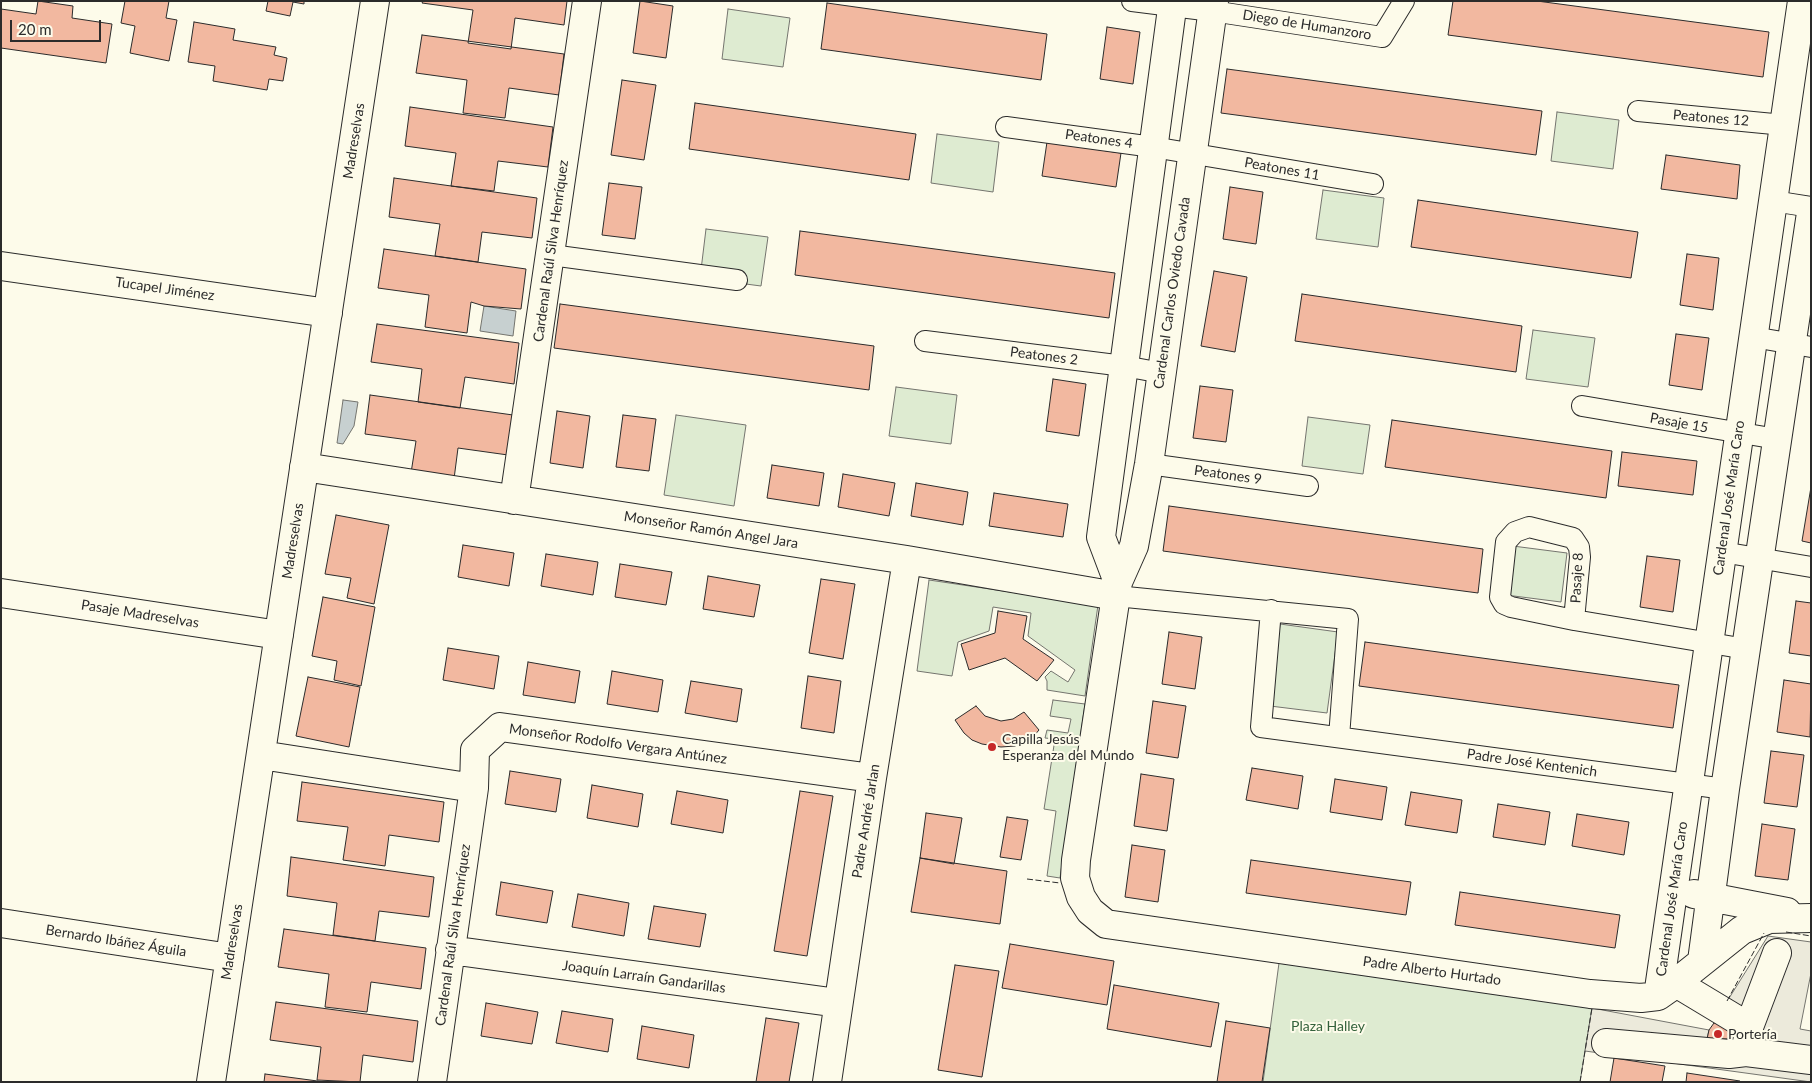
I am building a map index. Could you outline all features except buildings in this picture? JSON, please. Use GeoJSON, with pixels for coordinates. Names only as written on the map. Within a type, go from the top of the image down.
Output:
{"type":"FeatureCollection","features":[{"type":"Feature","properties":{"kind":"street","name":"Madreselvas"},"geometry":{"type":"LineString","coordinates":[[211,1082],[375,1]]}},
{"type":"Feature","properties":{"kind":"street","name":"Cardenal Raúl Silva Henríquez"},"geometry":{"type":"LineString","coordinates":[[514,500],[587,1]]}},
{"type":"Feature","properties":{"kind":"street","name":"Diego de Humanzoro"},"geometry":{"type":"LineString","coordinates":[[1132,1],[1213,6],[1382,37],[1404,1]]}},
{"type":"Feature","properties":{"kind":"street","name":"Cardenal José María Caro"},"geometry":{"type":"LineString","coordinates":[[1667,989],[1673,889],[1802,1]]}},
{"type":"Feature","properties":{"kind":"street","name":"Cardenal Carlos Oviedo Cavada"},"geometry":{"type":"LineString","coordinates":[[1117,589],[1101,537],[1172,4]]}},
{"type":"Feature","properties":{"kind":"street","name":"Cardenal Carlos Oviedo Cavada"},"geometry":{"type":"LineString","coordinates":[[1076,860],[1117,589],[1134,546],[1149,464],[1213,6]]}},
{"type":"Feature","properties":{"kind":"street","name":"Peatones 12"},"geometry":{"type":"LineString","coordinates":[[1638,111],[1784,125]]}},
{"type":"Feature","properties":{"kind":"street","name":"Peatones 4"},"geometry":{"type":"LineString","coordinates":[[1006,126],[1192,153]]}},
{"type":"Feature","properties":{"kind":"street","name":"Peatones 11"},"geometry":{"type":"LineString","coordinates":[[1192,153],[1372,184]]}},
{"type":"Feature","properties":{"kind":"street"},"geometry":{"type":"LineString","coordinates":[[1773,201],[1811,207]]}},
{"type":"Feature","properties":{"kind":"street"},"geometry":{"type":"LineString","coordinates":[[1702,961],[1725,789],[1777,439],[1801,346],[1811,213]]}},
{"type":"Feature","properties":{"kind":"street"},"geometry":{"type":"LineString","coordinates":[[551,255],[736,280]]}},
{"type":"Feature","properties":{"kind":"street","name":"Tucapel Jiménez"},"geometry":{"type":"LineString","coordinates":[[1,266],[328,313]]}},
{"type":"Feature","properties":{"kind":"street"},"geometry":{"type":"LineString","coordinates":[[1753,337],[1801,346]]}},
{"type":"Feature","properties":{"kind":"street","name":"Peatones 2"},"geometry":{"type":"LineString","coordinates":[[925,341],[1162,372]]}},
{"type":"Feature","properties":{"kind":"street","name":"Pasaje 15"},"geometry":{"type":"LineString","coordinates":[[1582,406],[1777,439]]}},
{"type":"Feature","properties":{"kind":"street","name":"Peatones 9"},"geometry":{"type":"LineString","coordinates":[[1149,464],[1308,486]]}},
{"type":"Feature","properties":{"kind":"street","name":"Monseñor Ramón Angel Jara"},"geometry":{"type":"LineString","coordinates":[[304,468],[907,560],[1117,589]]}},
{"type":"Feature","properties":{"kind":"street","name":"Pasaje 8"},"geometry":{"type":"LineString","coordinates":[[1574,620],[1580,557],[1579,547],[1573,538],[1529,527],[1515,532],[1506,542],[1500,597],[1504,604],[1512,608],[1574,620],[1746,649]]}},
{"type":"Feature","properties":{"kind":"street"},"geometry":{"type":"LineString","coordinates":[[1722,552],[1811,567]]}},
{"type":"Feature","properties":{"kind":"street","name":"Padre André Jarlan"},"geometry":{"type":"LineString","coordinates":[[827,1082],[872,778],[907,560]]}},
{"type":"Feature","properties":{"kind":"street"},"geometry":{"type":"LineString","coordinates":[[1117,589],[1270,610],[1348,618],[1339,737]]}},
{"type":"Feature","properties":{"kind":"street","name":"Pasaje Madreselvas"},"geometry":{"type":"LineString","coordinates":[[1,593],[279,635]]}},
{"type":"Feature","properties":{"kind":"street","name":"Padre José Kentenich"},"geometry":{"type":"LineString","coordinates":[[1270,610],[1260,727],[1725,789]]}},
{"type":"Feature","properties":{"kind":"street","name":"Monseñor Rodolfo Vergara Antúnez"},"geometry":{"type":"LineString","coordinates":[[474,788],[475,750],[500,728],[872,778]]}},
{"type":"Feature","properties":{"kind":"street"},"geometry":{"type":"LineString","coordinates":[[261,755],[474,788]]}},
{"type":"Feature","properties":{"kind":"street","name":"Cardenal Raúl Silva Henríquez"},"geometry":{"type":"LineString","coordinates":[[432,1082],[474,788]]}},
{"type":"Feature","properties":{"kind":"street","name":"Padre Alberto Hurtado"},"geometry":{"type":"LineString","coordinates":[[1076,860],[1075,878],[1081,898],[1090,911],[1106,924],[1590,994],[1641,998],[1667,989]]}},
{"type":"Feature","properties":{"kind":"street"},"geometry":{"type":"LineString","coordinates":[[1673,889],[1811,917]]}},
{"type":"Feature","properties":{"kind":"street"},"geometry":{"type":"LineString","coordinates":[[1811,917],[1769,919],[1742,930],[1667,989],[1747,1039],[1811,1060]]}},
{"type":"Feature","properties":{"kind":"street","name":"Bernardo Ibáñez Águila"},"geometry":{"type":"LineString","coordinates":[[1,923],[230,958]]}},
{"type":"Feature","properties":{"kind":"street","name":"Joaquín Larraín Gandarillas"},"geometry":{"type":"LineString","coordinates":[[450,950],[838,1003]]}},
{"type":"Feature","properties":{"kind":"street"},"geometry":{"type":"LineString","coordinates":[[1606,1043],[1730,1054],[1747,1039],[1778,953]]}},
{"type":"Feature","properties":{"kind":"green space"},"geometry":{"type":"Polygon","coordinates":[[[728,9],[790,18],[783,67],[722,59],[728,9]]]}},
{"type":"Feature","properties":{"kind":"green space"},"geometry":{"type":"Polygon","coordinates":[[[1557,112],[1619,120],[1613,169],[1551,161],[1557,112]]]}},
{"type":"Feature","properties":{"kind":"green space"},"geometry":{"type":"Polygon","coordinates":[[[937,134],[999,142],[993,192],[931,183],[937,134]]]}},
{"type":"Feature","properties":{"kind":"green space"},"geometry":{"type":"Polygon","coordinates":[[[1323,190],[1384,198],[1378,247],[1316,239],[1323,190]]]}},
{"type":"Feature","properties":{"kind":"green space"},"geometry":{"type":"Polygon","coordinates":[[[706,229],[768,237],[761,286],[700,278],[706,229]]]}},
{"type":"Feature","properties":{"kind":"green space"},"geometry":{"type":"Polygon","coordinates":[[[1533,330],[1595,338],[1588,387],[1526,379],[1533,330]]]}},
{"type":"Feature","properties":{"kind":"green space"},"geometry":{"type":"Polygon","coordinates":[[[896,387],[957,395],[951,444],[889,436],[896,387]]]}},
{"type":"Feature","properties":{"kind":"green space"},"geometry":{"type":"Polygon","coordinates":[[[676,415],[746,425],[734,506],[664,495],[676,415]]]}},
{"type":"Feature","properties":{"kind":"green space"},"geometry":{"type":"Polygon","coordinates":[[[1308,417],[1370,425],[1363,474],[1302,466],[1308,417]]]}},
{"type":"Feature","properties":{"kind":"green space"},"geometry":{"type":"Polygon","coordinates":[[[1505,545],[1567,553],[1561,602],[1498,594],[1505,545]]]}},
{"type":"Feature","properties":{"kind":"green space"},"geometry":{"type":"Polygon","coordinates":[[[929,580],[1098,605],[1085,696],[1047,690],[1045,677],[1051,671],[1068,682],[1075,670],[1028,636],[1031,613],[993,607],[989,631],[958,642],[952,676],[917,671],[929,580]]]}},
{"type":"Feature","properties":{"kind":"green space"},"geometry":{"type":"Polygon","coordinates":[[[1280,624],[1338,632],[1327,713],[1270,706],[1280,624]]]}},
{"type":"Feature","properties":{"kind":"green space"},"geometry":{"type":"Polygon","coordinates":[[[1053,700],[1085,704],[1060,878],[1047,876],[1056,811],[1044,809],[1055,739],[1045,738],[1047,730],[1068,733],[1071,719],[1050,716],[1053,700]]]}},
{"type":"Feature","properties":{"kind":"green space","name":"Plaza Halley"},"geometry":{"type":"Polygon","coordinates":[[[1279,963],[1592,1008],[1580,1082],[1263,1082],[1279,963]]]}},
{"type":"Feature","properties":{"kind":"shaded area"},"geometry":{"type":"Polygon","coordinates":[[[484,306],[516,311],[513,336],[480,331],[484,306]]]}},
{"type":"Feature","properties":{"kind":"shaded area"},"geometry":{"type":"Polygon","coordinates":[[[343,400],[358,402],[354,426],[343,444],[337,443],[343,400]]]}},
{"type":"Feature","properties":{"kind":"shaded area"},"geometry":{"type":"Polygon","coordinates":[[[1768,936],[1811,942],[1811,973],[1800,1029],[1811,1031],[1811,1082],[1585,1051],[1592,1008],[1709,1030],[1707,1039],[1728,1039],[1716,1019],[1768,936]]]}},
{"type":"Feature","properties":{"kind":"fence"},"geometry":{"type":"LineString","coordinates":[[1027,879],[1060,883]]}},
{"type":"Feature","properties":{"kind":"fence"},"geometry":{"type":"LineString","coordinates":[[1786,932],[1811,936]]}},
{"type":"Feature","properties":{"kind":"fence"},"geometry":{"type":"LineString","coordinates":[[1727,1001],[1764,933]]}},
{"type":"Feature","properties":{"kind":"fence"},"geometry":{"type":"LineString","coordinates":[[1580,1082],[1592,1008]]}},
{"type":"Feature","properties":{"kind":"place","name":"Capilla Jesús Esperanza del Mundo"},"geometry":{"type":"Point","coordinates":[992,747]}},
{"type":"Feature","properties":{"kind":"place","name":"Portería"},"geometry":{"type":"Point","coordinates":[1718,1034]}}]}
